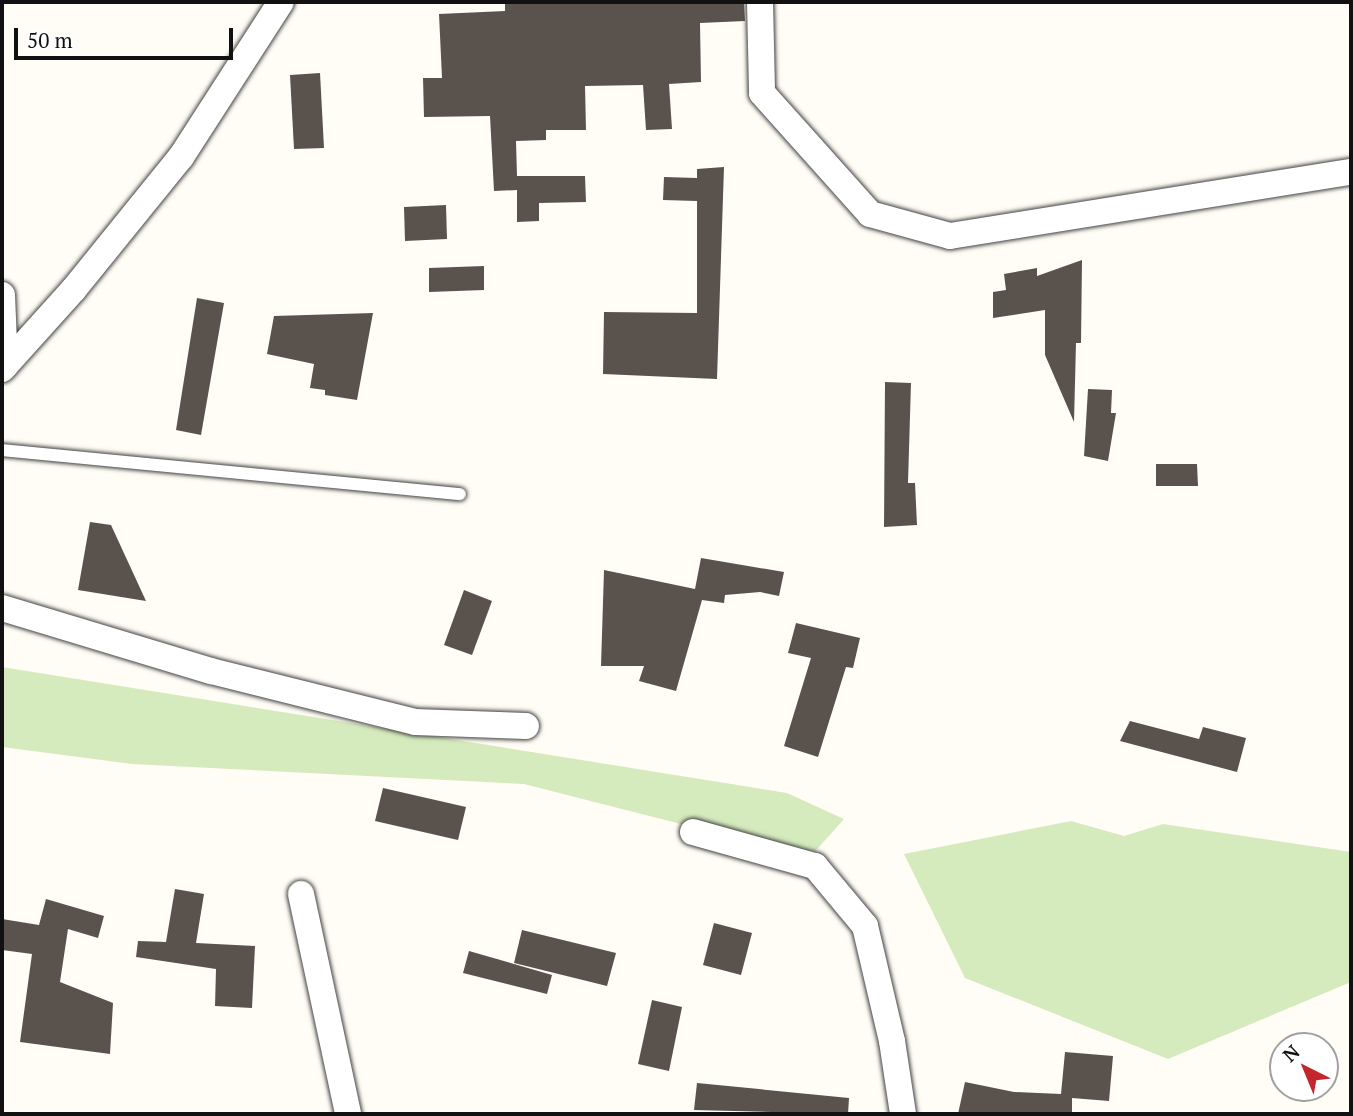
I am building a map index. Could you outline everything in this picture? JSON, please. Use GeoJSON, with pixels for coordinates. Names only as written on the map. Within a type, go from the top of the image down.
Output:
{"type":"FeatureCollection","features":[{"type":"Feature","properties":{"kind":"street"},"geometry":{"type":"LineString","coordinates":[[3,368],[74,289],[181,157],[281,2]]}},
{"type":"Feature","properties":{"kind":"street"},"geometry":{"type":"LineString","coordinates":[[760,2],[762,93],[870,214],[950,236],[1351,172]]}},
{"type":"Feature","properties":{"kind":"street"},"geometry":{"type":"LineString","coordinates":[[2,295],[3,368]]}},
{"type":"Feature","properties":{"kind":"street"},"geometry":{"type":"LineString","coordinates":[[2,608],[211,671],[415,722],[526,726]]}},
{"type":"Feature","properties":{"kind":"street"},"geometry":{"type":"LineString","coordinates":[[693,832],[815,866],[865,926],[892,1041],[903,1114]]}},
{"type":"Feature","properties":{"kind":"street"},"geometry":{"type":"LineString","coordinates":[[302,894],[348,1114]]}},
{"type":"Feature","properties":{"kind":"lane"},"geometry":{"type":"LineString","coordinates":[[2,450],[460,494]]}},
{"type":"Feature","properties":{"kind":"green space"},"geometry":{"type":"Polygon","coordinates":[[[2,667],[787,793],[844,819],[810,857],[524,784],[132,764],[2,747],[2,667]]]}},
{"type":"Feature","properties":{"kind":"green space"},"geometry":{"type":"Polygon","coordinates":[[[1071,821],[1124,836],[1163,824],[1351,852],[1351,982],[1168,1059],[965,978],[904,854],[1071,821]]]}},
{"type":"Feature","properties":{"kind":"building"},"geometry":{"type":"Polygon","coordinates":[[[505,2],[744,2],[745,21],[700,23],[701,82],[669,84],[672,129],[646,130],[643,85],[585,86],[586,130],[546,130],[546,140],[516,141],[517,176],[585,176],[586,202],[539,203],[539,221],[517,222],[517,190],[494,191],[490,116],[424,117],[423,78],[442,78],[439,14],[505,11],[505,2]]]}},
{"type":"Feature","properties":{"kind":"building"},"geometry":{"type":"Polygon","coordinates":[[[320,73],[324,148],[294,149],[290,75],[320,73]]]}},
{"type":"Feature","properties":{"kind":"building"},"geometry":{"type":"Polygon","coordinates":[[[724,167],[717,379],[603,374],[604,312],[697,313],[697,201],[663,200],[664,177],[697,178],[697,169],[724,167]]]}},
{"type":"Feature","properties":{"kind":"building"},"geometry":{"type":"Polygon","coordinates":[[[446,205],[447,239],[405,241],[404,207],[446,205]]]}},
{"type":"Feature","properties":{"kind":"building"},"geometry":{"type":"Polygon","coordinates":[[[1082,260],[1081,343],[1076,343],[1074,422],[1045,355],[1045,310],[993,318],[993,292],[1006,290],[1004,274],[1037,268],[1037,276],[1082,260]]]}},
{"type":"Feature","properties":{"kind":"building"},"geometry":{"type":"Polygon","coordinates":[[[484,266],[484,290],[429,292],[429,268],[484,266]]]}},
{"type":"Feature","properties":{"kind":"building"},"geometry":{"type":"Polygon","coordinates":[[[197,298],[224,303],[201,435],[176,430],[197,298]]]}},
{"type":"Feature","properties":{"kind":"building"},"geometry":{"type":"Polygon","coordinates":[[[373,313],[357,400],[325,395],[325,390],[310,388],[314,364],[267,354],[274,316],[373,313]]]}},
{"type":"Feature","properties":{"kind":"building"},"geometry":{"type":"Polygon","coordinates":[[[885,382],[911,383],[908,483],[915,483],[917,525],[884,527],[885,382]]]}},
{"type":"Feature","properties":{"kind":"building"},"geometry":{"type":"Polygon","coordinates":[[[1088,389],[1112,390],[1111,413],[1116,413],[1108,461],[1084,456],[1088,389]]]}},
{"type":"Feature","properties":{"kind":"building"},"geometry":{"type":"Polygon","coordinates":[[[1156,464],[1197,464],[1198,486],[1156,486],[1156,464]]]}},
{"type":"Feature","properties":{"kind":"building"},"geometry":{"type":"Polygon","coordinates":[[[90,522],[111,525],[146,601],[78,590],[90,522]]]}},
{"type":"Feature","properties":{"kind":"building"},"geometry":{"type":"Polygon","coordinates":[[[701,558],[784,572],[779,596],[760,592],[725,595],[724,603],[702,600],[676,691],[639,681],[644,666],[601,666],[604,570],[695,589],[701,558]]]}},
{"type":"Feature","properties":{"kind":"building"},"geometry":{"type":"Polygon","coordinates":[[[464,590],[492,601],[472,655],[444,645],[464,590]]]}},
{"type":"Feature","properties":{"kind":"building"},"geometry":{"type":"Polygon","coordinates":[[[796,623],[860,638],[853,668],[846,667],[818,757],[784,746],[811,658],[788,653],[796,623]]]}},
{"type":"Feature","properties":{"kind":"building"},"geometry":{"type":"Polygon","coordinates":[[[1130,721],[1199,739],[1203,727],[1246,738],[1237,772],[1120,741],[1130,721]]]}},
{"type":"Feature","properties":{"kind":"building"},"geometry":{"type":"Polygon","coordinates":[[[383,788],[466,807],[458,840],[375,821],[383,788]]]}},
{"type":"Feature","properties":{"kind":"building"},"geometry":{"type":"Polygon","coordinates":[[[175,889],[204,894],[196,943],[255,946],[252,1008],[215,1006],[216,969],[136,957],[138,941],[166,942],[175,889]]]}},
{"type":"Feature","properties":{"kind":"building"},"geometry":{"type":"Polygon","coordinates":[[[46,899],[104,916],[98,938],[68,929],[60,982],[113,1003],[110,1054],[20,1042],[32,954],[2,950],[2,919],[39,925],[46,899]]]}},
{"type":"Feature","properties":{"kind":"building"},"geometry":{"type":"Polygon","coordinates":[[[714,923],[752,933],[741,975],[703,965],[714,923]]]}},
{"type":"Feature","properties":{"kind":"building"},"geometry":{"type":"Polygon","coordinates":[[[522,930],[616,953],[607,986],[514,963],[522,930]]]}},
{"type":"Feature","properties":{"kind":"building"},"geometry":{"type":"Polygon","coordinates":[[[469,951],[552,975],[547,994],[463,973],[469,951]]]}},
{"type":"Feature","properties":{"kind":"building"},"geometry":{"type":"Polygon","coordinates":[[[652,1000],[682,1007],[669,1071],[638,1064],[652,1000]]]}},
{"type":"Feature","properties":{"kind":"building"},"geometry":{"type":"Polygon","coordinates":[[[1065,1052],[1113,1056],[1109,1101],[1072,1098],[1072,1114],[958,1114],[965,1082],[1014,1092],[1061,1094],[1065,1052]]]}},
{"type":"Feature","properties":{"kind":"building"},"geometry":{"type":"Polygon","coordinates":[[[697,1083],[849,1098],[848,1114],[694,1110],[697,1083]]]}}]}
